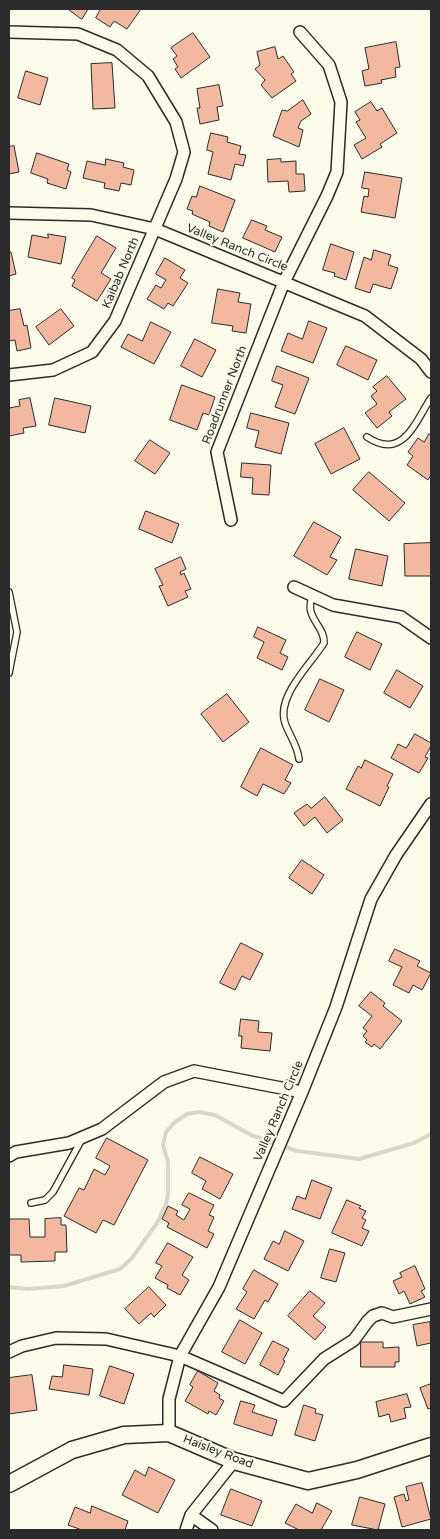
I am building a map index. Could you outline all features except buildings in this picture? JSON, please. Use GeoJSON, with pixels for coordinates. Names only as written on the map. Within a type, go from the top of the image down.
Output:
{"type":"FeatureCollection","features":[{"type":"Feature","properties":{"kind":"street","name":"Kaibab North"},"geometry":{"type":"LineString","coordinates":[[9,32],[78,34],[117,50],[148,76],[176,122],[184,152],[176,179],[115,321],[92,352],[53,370],[9,375]]}},
{"type":"Feature","properties":{"kind":"street","name":"Roadrunner North"},"geometry":{"type":"LineString","coordinates":[[231,520],[217,452],[284,282],[337,172],[341,102],[330,65],[300,32]]}},
{"type":"Feature","properties":{"kind":"street","name":"Valley Ranch Circle"},"geometry":{"type":"LineString","coordinates":[[9,212],[92,215],[155,229],[365,316],[421,359],[431,372]]}},
{"type":"Feature","properties":{"kind":"street"},"geometry":{"type":"LineString","coordinates":[[294,587],[334,605],[401,617],[431,638]]}},
{"type":"Feature","properties":{"kind":"street","name":"Valley Ranch Circle"},"geometry":{"type":"LineString","coordinates":[[169,1433],[169,1400],[180,1356],[219,1287],[302,1092],[336,1007],[371,899],[396,854],[431,804]]}},
{"type":"Feature","properties":{"kind":"street"},"geometry":{"type":"LineString","coordinates":[[9,1156],[16,1152],[69,1143],[102,1129],[164,1082],[194,1071],[302,1092]]}},
{"type":"Feature","properties":{"kind":"street"},"geometry":{"type":"LineString","coordinates":[[9,1352],[22,1346],[56,1338],[106,1339],[180,1356],[284,1401],[324,1359],[354,1340],[367,1322],[374,1316],[382,1313],[393,1316],[431,1309]]}},
{"type":"Feature","properties":{"kind":"street","name":"Haisley Road"},"geometry":{"type":"LineString","coordinates":[[9,1484],[72,1450],[124,1435],[169,1433],[234,1461],[308,1481],[357,1470],[431,1446]]}},
{"type":"Feature","properties":{"kind":"street"},"geometry":{"type":"LineString","coordinates":[[186,1530],[191,1515],[234,1461]]}},
{"type":"Feature","properties":{"kind":"street"},"geometry":{"type":"LineString","coordinates":[[191,1515],[212,1530]]}},
{"type":"Feature","properties":{"kind":"lane"},"geometry":{"type":"LineString","coordinates":[[367,438],[382,444],[393,445],[400,443],[419,420],[431,398]]}},
{"type":"Feature","properties":{"kind":"lane"},"geometry":{"type":"LineString","coordinates":[[9,592],[17,632],[9,674]]}},
{"type":"Feature","properties":{"kind":"lane"},"geometry":{"type":"LineString","coordinates":[[299,759],[298,748],[283,714],[285,701],[290,690],[324,643],[322,633],[311,612],[312,595]]}},
{"type":"Feature","properties":{"kind":"lane"},"geometry":{"type":"LineString","coordinates":[[30,1203],[45,1200],[53,1192],[83,1137]]}},
{"type":"Feature","properties":{"kind":"waterway"},"geometry":{"type":"LineString","coordinates":[[9,1287],[27,1289],[64,1286],[120,1269],[132,1258],[157,1223],[166,1204],[168,1162],[163,1145],[166,1132],[174,1123],[187,1114],[199,1112],[215,1115],[251,1135],[297,1151],[359,1159],[414,1143],[431,1134]]}}]}
